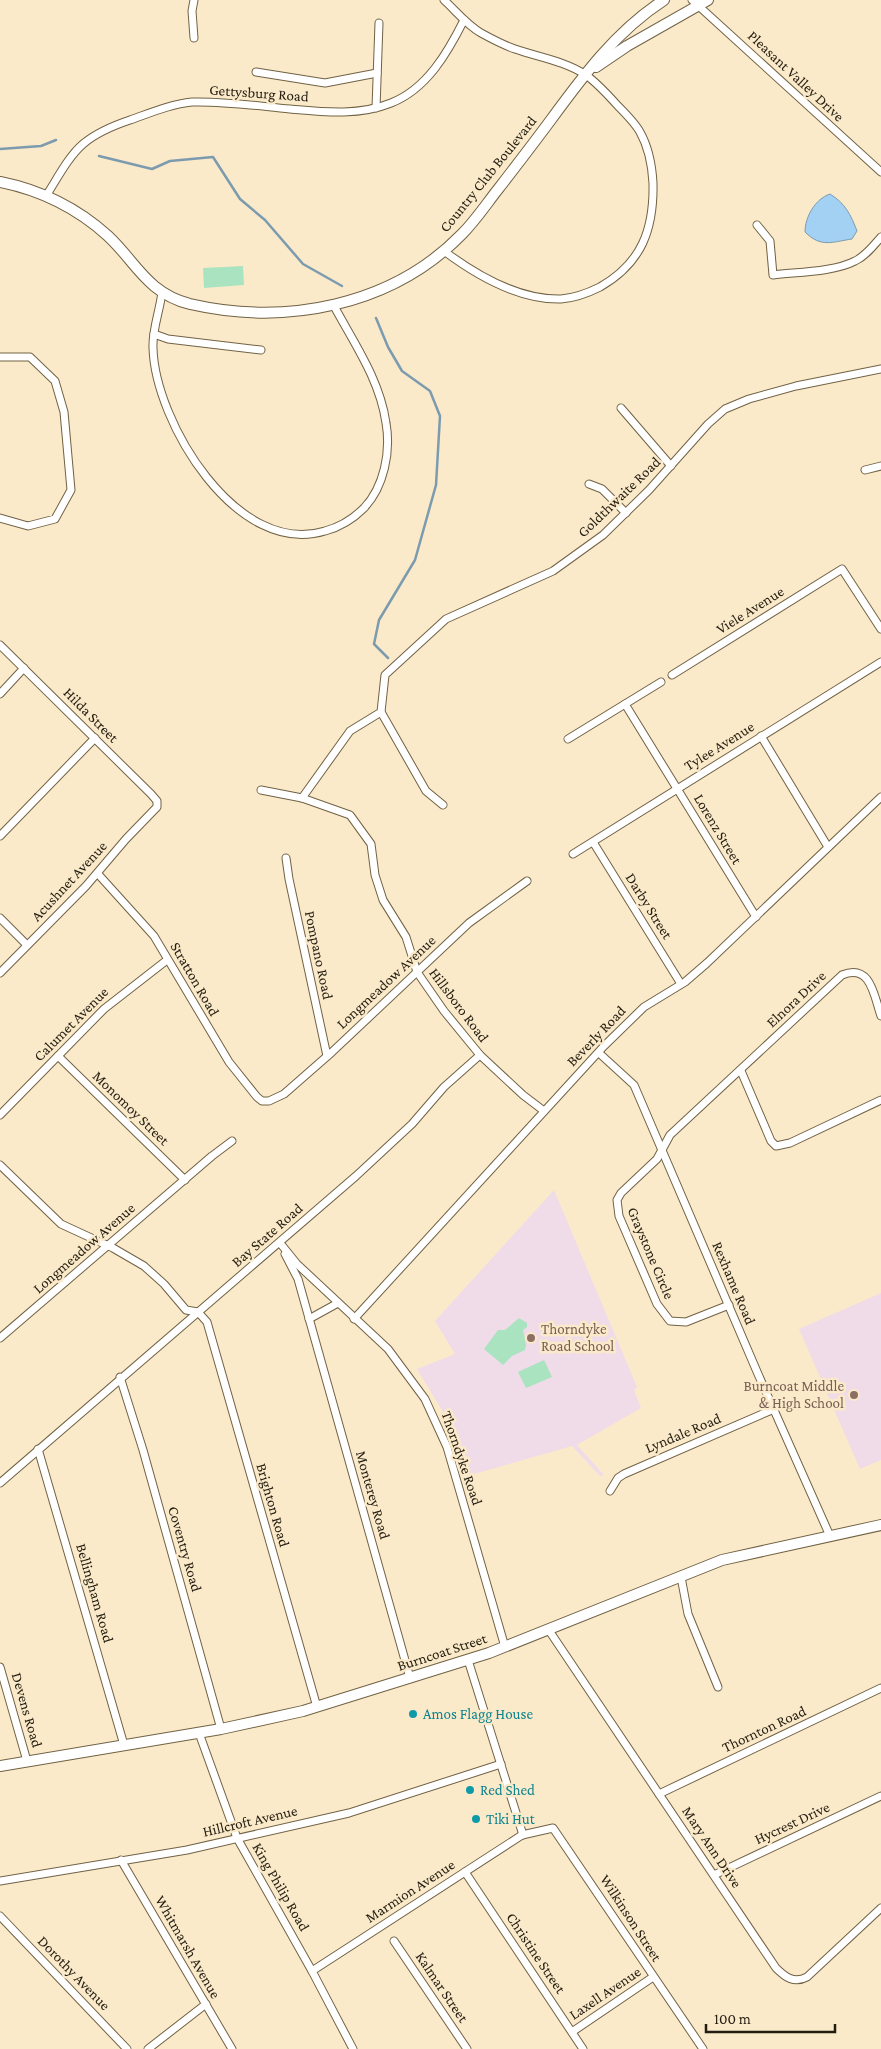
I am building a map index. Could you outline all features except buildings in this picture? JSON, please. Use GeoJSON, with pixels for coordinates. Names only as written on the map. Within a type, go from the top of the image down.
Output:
{"type":"FeatureCollection","features":[{"type":"Feature","properties":{"kind":"street"},"geometry":{"type":"LineString","coordinates":[[194,0],[192,11],[194,38]]}},
{"type":"Feature","properties":{"kind":"street"},"geometry":{"type":"LineString","coordinates":[[444,0],[479,32],[506,46],[558,62],[585,75],[612,99],[639,130],[650,156],[653,196],[651,220],[644,243],[634,259],[621,273],[593,291],[569,298],[558,299],[512,290],[476,273],[444,251]]}},
{"type":"Feature","properties":{"kind":"street","name":"Country Club Boulevard"},"geometry":{"type":"LineString","coordinates":[[0,182],[46,196],[77,211],[116,245],[144,277],[172,298],[191,304],[253,312],[296,311],[334,306],[362,298],[394,284],[424,266],[444,251],[470,224],[585,75],[614,41],[644,14],[664,0]]}},
{"type":"Feature","properties":{"kind":"street","name":"Country Club Boulevard"},"geometry":{"type":"LineString","coordinates":[[585,75],[626,46],[695,3],[708,0]]}},
{"type":"Feature","properties":{"kind":"street","name":"Pleasant Valley Drive"},"geometry":{"type":"LineString","coordinates":[[695,3],[881,172]]}},
{"type":"Feature","properties":{"kind":"street","name":"Gettysburg Road"},"geometry":{"type":"LineString","coordinates":[[46,196],[62,169],[83,144],[120,124],[178,104],[219,103],[328,112],[376,108],[393,103],[423,81],[440,62],[454,42],[464,20]]}},
{"type":"Feature","properties":{"kind":"street"},"geometry":{"type":"LineString","coordinates":[[376,108],[379,23]]}},
{"type":"Feature","properties":{"kind":"street"},"geometry":{"type":"LineString","coordinates":[[256,72],[325,83],[377,73]]}},
{"type":"Feature","properties":{"kind":"street"},"geometry":{"type":"LineString","coordinates":[[757,225],[770,240],[773,275],[831,268],[855,261],[865,254],[881,237]]}},
{"type":"Feature","properties":{"kind":"street"},"geometry":{"type":"LineString","coordinates":[[162,292],[154,334],[155,367],[164,400],[182,441],[211,482],[234,505],[259,523],[289,534],[316,534],[342,524],[359,514],[368,504],[380,483],[387,447],[387,426],[380,396],[372,377],[334,306]]}},
{"type":"Feature","properties":{"kind":"street"},"geometry":{"type":"LineString","coordinates":[[154,334],[168,340],[261,350]]}},
{"type":"Feature","properties":{"kind":"street"},"geometry":{"type":"LineString","coordinates":[[0,357],[30,357],[54,381],[64,412],[71,490],[55,519],[28,526],[0,518]]}},
{"type":"Feature","properties":{"kind":"street","name":"Goldthwaite Road"},"geometry":{"type":"LineString","coordinates":[[381,712],[385,675],[446,619],[553,571],[603,535],[671,466],[708,424],[731,406],[760,395],[813,382],[881,369]]}},
{"type":"Feature","properties":{"kind":"street"},"geometry":{"type":"LineString","coordinates":[[621,408],[671,466]]}},
{"type":"Feature","properties":{"kind":"street"},"geometry":{"type":"LineString","coordinates":[[865,470],[881,466]]}},
{"type":"Feature","properties":{"kind":"street"},"geometry":{"type":"LineString","coordinates":[[589,484],[602,489],[626,513]]}},
{"type":"Feature","properties":{"kind":"street","name":"Viele Avenue"},"geometry":{"type":"LineString","coordinates":[[672,675],[842,569],[881,629]]}},
{"type":"Feature","properties":{"kind":"street","name":"Hilda Street"},"geometry":{"type":"LineString","coordinates":[[0,644],[150,794],[157,802],[157,807]]}},
{"type":"Feature","properties":{"kind":"street","name":"Tylee Avenue"},"geometry":{"type":"LineString","coordinates":[[573,854],[881,662]]}},
{"type":"Feature","properties":{"kind":"street"},"geometry":{"type":"LineString","coordinates":[[0,694],[24,668]]}},
{"type":"Feature","properties":{"kind":"street"},"geometry":{"type":"LineString","coordinates":[[568,739],[661,682]]}},
{"type":"Feature","properties":{"kind":"street","name":"Lorenz Street"},"geometry":{"type":"LineString","coordinates":[[625,704],[756,917]]}},
{"type":"Feature","properties":{"kind":"street"},"geometry":{"type":"LineString","coordinates":[[302,798],[350,731],[381,712],[426,792],[443,805]]}},
{"type":"Feature","properties":{"kind":"street"},"geometry":{"type":"LineString","coordinates":[[761,736],[828,847]]}},
{"type":"Feature","properties":{"kind":"street"},"geometry":{"type":"LineString","coordinates":[[0,836],[95,738]]}},
{"type":"Feature","properties":{"kind":"street","name":"Hillsboro Road"},"geometry":{"type":"LineString","coordinates":[[261,790],[302,798],[350,815],[372,844],[375,875],[383,900],[406,937],[416,972],[444,1011],[480,1055]]}},
{"type":"Feature","properties":{"kind":"street","name":"Beverly Road"},"geometry":{"type":"LineString","coordinates":[[354,1318],[599,1052],[644,1007],[681,984],[706,964],[881,796]]}},
{"type":"Feature","properties":{"kind":"street","name":"Acushnet Avenue"},"geometry":{"type":"LineString","coordinates":[[0,973],[98,874],[126,839],[157,807]]}},
{"type":"Feature","properties":{"kind":"street","name":"Darby Street"},"geometry":{"type":"LineString","coordinates":[[593,842],[681,984]]}},
{"type":"Feature","properties":{"kind":"street","name":"Pompano Road"},"geometry":{"type":"LineString","coordinates":[[286,858],[326,1056]]}},
{"type":"Feature","properties":{"kind":"street","name":"Stratton Road"},"geometry":{"type":"LineString","coordinates":[[98,874],[148,928],[229,1062],[257,1097],[264,1101]]}},
{"type":"Feature","properties":{"kind":"street","name":"Longmeadow Avenue"},"geometry":{"type":"LineString","coordinates":[[264,1101],[270,1101],[281,1096],[469,923],[527,881]]}},
{"type":"Feature","properties":{"kind":"street"},"geometry":{"type":"LineString","coordinates":[[0,918],[27,945]]}},
{"type":"Feature","properties":{"kind":"street","name":"Calumet Avenue"},"geometry":{"type":"LineString","coordinates":[[0,1115],[113,1001],[167,960]]}},
{"type":"Feature","properties":{"kind":"street","name":"Elnora Drive"},"geometry":{"type":"LineString","coordinates":[[662,1148],[670,1135],[835,981],[850,972],[858,972],[865,976],[870,982],[881,1016]]}},
{"type":"Feature","properties":{"kind":"street","name":"Rexhame Road"},"geometry":{"type":"LineString","coordinates":[[599,1052],[634,1085],[830,1536]]}},
{"type":"Feature","properties":{"kind":"street"},"geometry":{"type":"LineString","coordinates":[[480,1055],[523,1095],[544,1111]]}},
{"type":"Feature","properties":{"kind":"street","name":"Bay State Road"},"geometry":{"type":"LineString","coordinates":[[0,1482],[385,1150],[413,1123],[444,1087],[480,1055]]}},
{"type":"Feature","properties":{"kind":"street","name":"Monomoy Street"},"geometry":{"type":"LineString","coordinates":[[58,1056],[184,1180]]}},
{"type":"Feature","properties":{"kind":"street"},"geometry":{"type":"LineString","coordinates":[[740,1071],[771,1141],[776,1146],[790,1143],[881,1100]]}},
{"type":"Feature","properties":{"kind":"street","name":"Longmeadow Avenue"},"geometry":{"type":"LineString","coordinates":[[2,1334],[109,1246],[232,1140]]}},
{"type":"Feature","properties":{"kind":"street","name":"Graystone Circle"},"geometry":{"type":"LineString","coordinates":[[662,1148],[657,1158],[621,1193],[617,1200],[617,1209],[623,1225],[657,1304],[670,1321],[686,1322],[729,1305]]}},
{"type":"Feature","properties":{"kind":"street"},"geometry":{"type":"LineString","coordinates":[[0,1165],[61,1224],[109,1246],[144,1266],[164,1284],[186,1310],[198,1312]]}},
{"type":"Feature","properties":{"kind":"street","name":"Thorndyke Road"},"geometry":{"type":"LineString","coordinates":[[280,1242],[297,1264],[388,1349],[425,1399],[447,1447],[505,1647]]}},
{"type":"Feature","properties":{"kind":"street","name":"Monterey Road"},"geometry":{"type":"LineString","coordinates":[[280,1242],[298,1279],[410,1678]]}},
{"type":"Feature","properties":{"kind":"street"},"geometry":{"type":"LineString","coordinates":[[309,1320],[338,1303]]}},
{"type":"Feature","properties":{"kind":"street","name":"Brighton Road"},"geometry":{"type":"LineString","coordinates":[[198,1312],[207,1322],[317,1707]]}},
{"type":"Feature","properties":{"kind":"street","name":"Coventry Road"},"geometry":{"type":"LineString","coordinates":[[120,1377],[143,1448],[222,1729]]}},
{"type":"Feature","properties":{"kind":"street","name":"Lyndale Road"},"geometry":{"type":"LineString","coordinates":[[610,1491],[618,1478],[624,1474],[774,1409]]}},
{"type":"Feature","properties":{"kind":"street","name":"Bellingham Road"},"geometry":{"type":"LineString","coordinates":[[38,1449],[124,1745]]}},
{"type":"Feature","properties":{"kind":"street","name":"Burncoat Street"},"geometry":{"type":"LineString","coordinates":[[0,1766],[222,1729],[317,1707],[505,1647],[740,1554],[881,1525]]}},
{"type":"Feature","properties":{"kind":"street"},"geometry":{"type":"LineString","coordinates":[[681,1577],[688,1614],[718,1687]]}},
{"type":"Feature","properties":{"kind":"street","name":"Mary Ann Drive"},"geometry":{"type":"LineString","coordinates":[[548,1629],[776,1968],[789,1979],[802,1980],[814,1972],[881,1908]]}},
{"type":"Feature","properties":{"kind":"street"},"geometry":{"type":"LineString","coordinates":[[468,1660],[523,1835]]}},
{"type":"Feature","properties":{"kind":"street","name":"Devens Road"},"geometry":{"type":"LineString","coordinates":[[0,1667],[28,1761]]}},
{"type":"Feature","properties":{"kind":"street","name":"Thornton Road"},"geometry":{"type":"LineString","coordinates":[[659,1794],[881,1688]]}},
{"type":"Feature","properties":{"kind":"street","name":"King Philip Road"},"geometry":{"type":"LineString","coordinates":[[199,1733],[237,1838],[312,1971],[353,2049]]}},
{"type":"Feature","properties":{"kind":"street","name":"Hillcroft Avenue"},"geometry":{"type":"LineString","coordinates":[[0,1881],[187,1850],[349,1812],[501,1764]]}},
{"type":"Feature","properties":{"kind":"street","name":"Hycrest Drive"},"geometry":{"type":"LineString","coordinates":[[714,1875],[881,1796]]}},
{"type":"Feature","properties":{"kind":"street","name":"Wilkinson Street"},"geometry":{"type":"LineString","coordinates":[[523,1835],[553,1828],[703,2049]]}},
{"type":"Feature","properties":{"kind":"street","name":"Marmion Avenue"},"geometry":{"type":"LineString","coordinates":[[312,1971],[523,1835]]}},
{"type":"Feature","properties":{"kind":"street","name":"Whitmarsh Avenue"},"geometry":{"type":"LineString","coordinates":[[121,1860],[232,2049]]}},
{"type":"Feature","properties":{"kind":"street","name":"Christine Street"},"geometry":{"type":"LineString","coordinates":[[465,1872],[583,2049]]}},
{"type":"Feature","properties":{"kind":"street","name":"Dorothy Avenue"},"geometry":{"type":"LineString","coordinates":[[0,1916],[127,2049]]}},
{"type":"Feature","properties":{"kind":"street","name":"Kalmar Street"},"geometry":{"type":"LineString","coordinates":[[394,1942],[467,2049]]}},
{"type":"Feature","properties":{"kind":"street","name":"Laxell Avenue"},"geometry":{"type":"LineString","coordinates":[[572,2032],[653,1977]]}},
{"type":"Feature","properties":{"kind":"street"},"geometry":{"type":"LineString","coordinates":[[148,2049],[206,2004]]}},
{"type":"Feature","properties":{"kind":"shaded area","name":"Thorndyke Road School"},"geometry":{"type":"Polygon","coordinates":[[[554,1190],[637,1387],[634,1390],[641,1408],[577,1445],[604,1475],[600,1476],[572,1446],[467,1476],[446,1417],[417,1369],[455,1354],[435,1321],[554,1190]]]}},
{"type":"Feature","properties":{"kind":"shaded area","name":"Burncoat Middle & High School"},"geometry":{"type":"Polygon","coordinates":[[[881,1293],[881,1460],[860,1469],[799,1329],[881,1293]]]}},
{"type":"Feature","properties":{"kind":"green space"},"geometry":{"type":"Polygon","coordinates":[[[243,266],[244,285],[204,288],[203,268],[243,266]]]}},
{"type":"Feature","properties":{"kind":"green space"},"geometry":{"type":"Polygon","coordinates":[[[519,1318],[527,1323],[527,1327],[523,1330],[525,1350],[512,1356],[503,1365],[484,1349],[498,1330],[505,1330],[519,1318]]]}},
{"type":"Feature","properties":{"kind":"green space"},"geometry":{"type":"Polygon","coordinates":[[[544,1360],[552,1377],[526,1388],[518,1372],[544,1360]]]}},
{"type":"Feature","properties":{"kind":"water"},"geometry":{"type":"Polygon","coordinates":[[[830,194],[844,205],[852,220],[857,231],[852,239],[827,243],[816,240],[805,232],[807,220],[815,204],[830,194]]]}},
{"type":"Feature","properties":{"kind":"waterway"},"geometry":{"type":"LineString","coordinates":[[0,149],[41,146],[56,140]]}},
{"type":"Feature","properties":{"kind":"waterway"},"geometry":{"type":"LineString","coordinates":[[99,156],[152,169],[170,161],[213,157],[240,199],[265,220],[303,264],[342,286]]}},
{"type":"Feature","properties":{"kind":"waterway"},"geometry":{"type":"LineString","coordinates":[[376,318],[388,347],[402,371],[430,391],[440,416],[436,485],[415,560],[379,620],[374,644],[388,658]]}},
{"type":"Feature","properties":{"kind":"place","name":"Thorndyke Road School"},"geometry":{"type":"Point","coordinates":[531,1338]}},
{"type":"Feature","properties":{"kind":"place","name":"Burncoat Middle & High School"},"geometry":{"type":"Point","coordinates":[854,1395]}},
{"type":"Feature","properties":{"kind":"place","name":"Amos Flagg House"},"geometry":{"type":"Point","coordinates":[413,1714]}},
{"type":"Feature","properties":{"kind":"place","name":"Red Shed"},"geometry":{"type":"Point","coordinates":[470,1790]}},
{"type":"Feature","properties":{"kind":"place","name":"Tiki Hut"},"geometry":{"type":"Point","coordinates":[476,1819]}}]}
